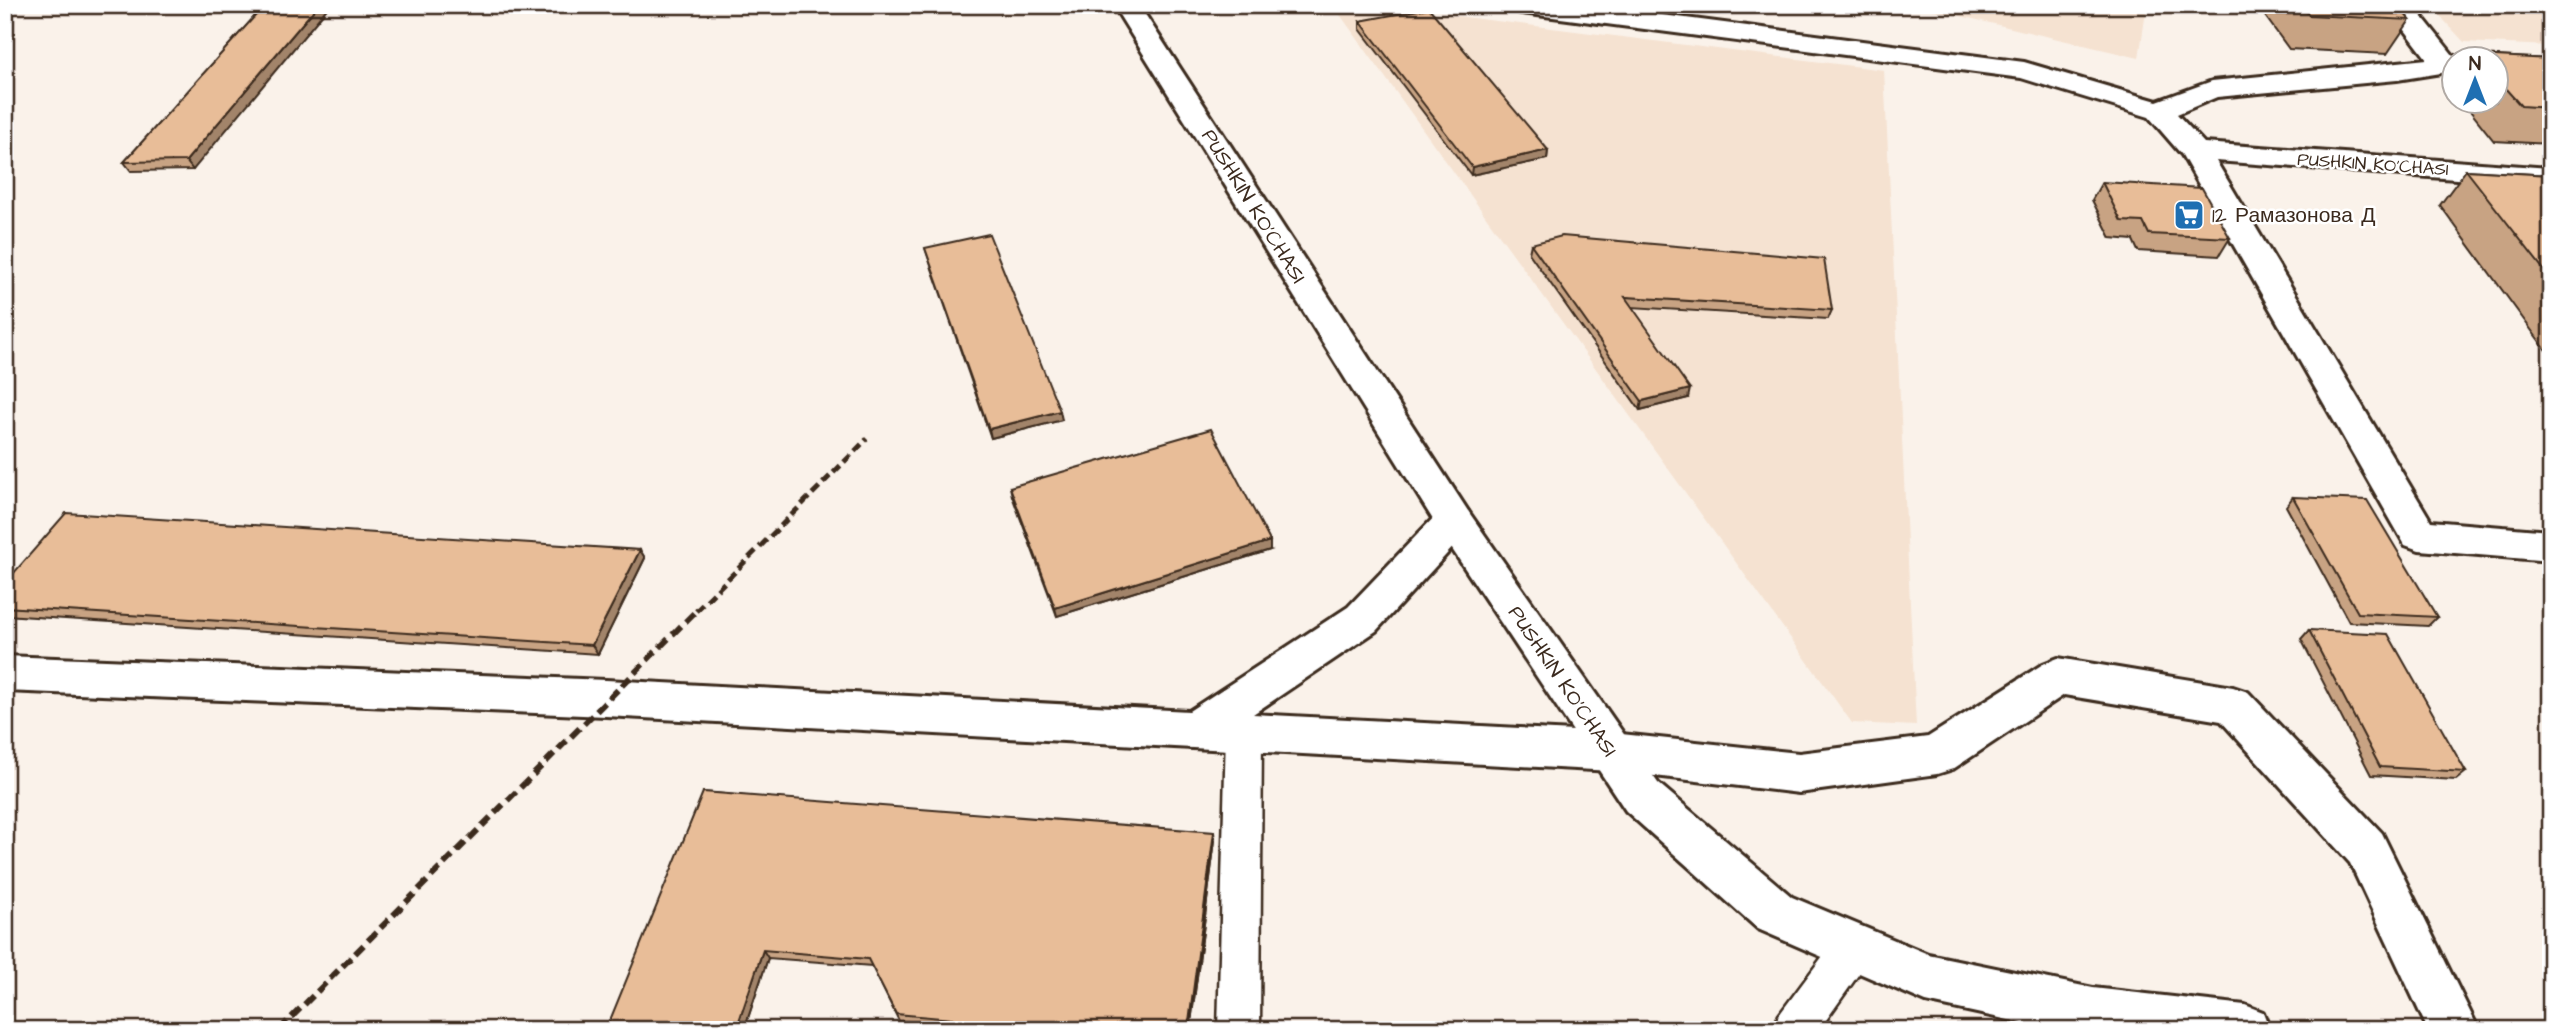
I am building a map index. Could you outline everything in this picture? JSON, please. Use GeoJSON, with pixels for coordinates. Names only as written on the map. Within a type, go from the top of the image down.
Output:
{"type":"FeatureCollection","features":[{"type":"Feature","properties":{"kind":"street","name":"PUSHKIN KO'CHASI"},"geometry":{"type":"LineString","coordinates":[[1126,5],[1454,521],[1642,797],[1775,913],[1926,978],[2093,1013],[2245,1030]]}},
{"type":"Feature","properties":{"kind":"street"},"geometry":{"type":"LineString","coordinates":[[1522,5],[2024,71],[2159,111],[2195,151],[2419,535],[2551,546]]}},
{"type":"Feature","properties":{"kind":"street"},"geometry":{"type":"LineString","coordinates":[[2399,5],[2440,53]]}},
{"type":"Feature","properties":{"kind":"street"},"geometry":{"type":"LineString","coordinates":[[2159,111],[2212,89],[2397,72],[2440,65]]}},
{"type":"Feature","properties":{"kind":"street","name":"PUSHKIN KO'CHASI"},"geometry":{"type":"LineString","coordinates":[[2195,151],[2551,177]]}},
{"type":"Feature","properties":{"kind":"street"},"geometry":{"type":"LineString","coordinates":[[1193,730],[1362,619],[1454,521]]}},
{"type":"Feature","properties":{"kind":"street"},"geometry":{"type":"LineString","coordinates":[[5,673],[606,698],[1612,752],[1800,773],[1937,755],[2058,676],[2233,705],[2366,848],[2454,1030]]}},
{"type":"Feature","properties":{"kind":"lane"},"geometry":{"type":"LineString","coordinates":[[1239,1030],[1244,733]]}},
{"type":"Feature","properties":{"kind":"lane"},"geometry":{"type":"LineString","coordinates":[[1794,1030],[1854,947]]}},
{"type":"Feature","properties":{"kind":"shaded area"},"geometry":{"type":"Polygon","coordinates":[[[1333,5],[1369,5],[1884,70],[1916,726],[1852,723],[1333,5]]]}},
{"type":"Feature","properties":{"kind":"shaded area"},"geometry":{"type":"Polygon","coordinates":[[[1914,5],[2147,5],[2139,58],[1914,5]]]}},
{"type":"Feature","properties":{"kind":"shaded area"},"geometry":{"type":"Polygon","coordinates":[[[2430,5],[2551,5],[2551,46],[2464,42],[2430,5]]]}},
{"type":"Feature","properties":{"kind":"building"},"geometry":{"type":"Polygon","coordinates":[[[265,5],[318,5],[186,161],[124,162],[265,5]]]}},
{"type":"Feature","properties":{"kind":"building"},"geometry":{"type":"Polygon","coordinates":[[[2301,5],[2397,5],[2410,20],[2309,15],[2301,5]]]}},
{"type":"Feature","properties":{"kind":"building"},"geometry":{"type":"Polygon","coordinates":[[[1429,8],[1548,150],[1472,167],[1360,21],[1429,8]]]}},
{"type":"Feature","properties":{"kind":"building"},"geometry":{"type":"Polygon","coordinates":[[[2510,57],[2551,59],[2551,108],[2521,106],[2510,94],[2510,57]]]}},
{"type":"Feature","properties":{"kind":"building"},"geometry":{"type":"Polygon","coordinates":[[[2466,170],[2551,175],[2551,279],[2466,170]]]}},
{"type":"Feature","properties":{"kind":"building"},"geometry":{"type":"Polygon","coordinates":[[[2102,182],[2202,188],[2230,238],[2149,234],[2143,222],[2121,221],[2102,182]]]}},
{"type":"Feature","properties":{"kind":"building"},"geometry":{"type":"Polygon","coordinates":[[[989,234],[1060,411],[989,429],[925,248],[989,234]]]}},
{"type":"Feature","properties":{"kind":"building"},"geometry":{"type":"Polygon","coordinates":[[[1562,236],[1824,259],[1832,310],[1625,297],[1690,389],[1642,401],[1531,244],[1562,236]]]}},
{"type":"Feature","properties":{"kind":"building"},"geometry":{"type":"Polygon","coordinates":[[[1211,429],[1270,541],[1055,608],[1010,487],[1211,429]]]}},
{"type":"Feature","properties":{"kind":"building"},"geometry":{"type":"Polygon","coordinates":[[[2293,497],[2367,500],[2437,617],[2358,613],[2293,497]]]}},
{"type":"Feature","properties":{"kind":"building"},"geometry":{"type":"Polygon","coordinates":[[[66,513],[640,550],[592,645],[5,607],[5,583],[66,513]]]}},
{"type":"Feature","properties":{"kind":"building"},"geometry":{"type":"Polygon","coordinates":[[[2309,630],[2388,634],[2466,772],[2380,767],[2309,630]]]}},
{"type":"Feature","properties":{"kind":"building"},"geometry":{"type":"Polygon","coordinates":[[[703,792],[1214,832],[1188,1030],[1078,1030],[896,1014],[868,959],[763,950],[736,1030],[606,1030],[703,792]]]}},
{"type":"Feature","properties":{"kind":"railway"},"geometry":{"type":"LineString","coordinates":[[696,611],[867,439]]}},
{"type":"Feature","properties":{"kind":"railway"},"geometry":{"type":"LineString","coordinates":[[279,1030],[697,610]]}},
{"type":"Feature","properties":{"kind":"place","name":"12 Рамазонова Д"},"geometry":{"type":"Point","coordinates":[2189,215]}}]}
